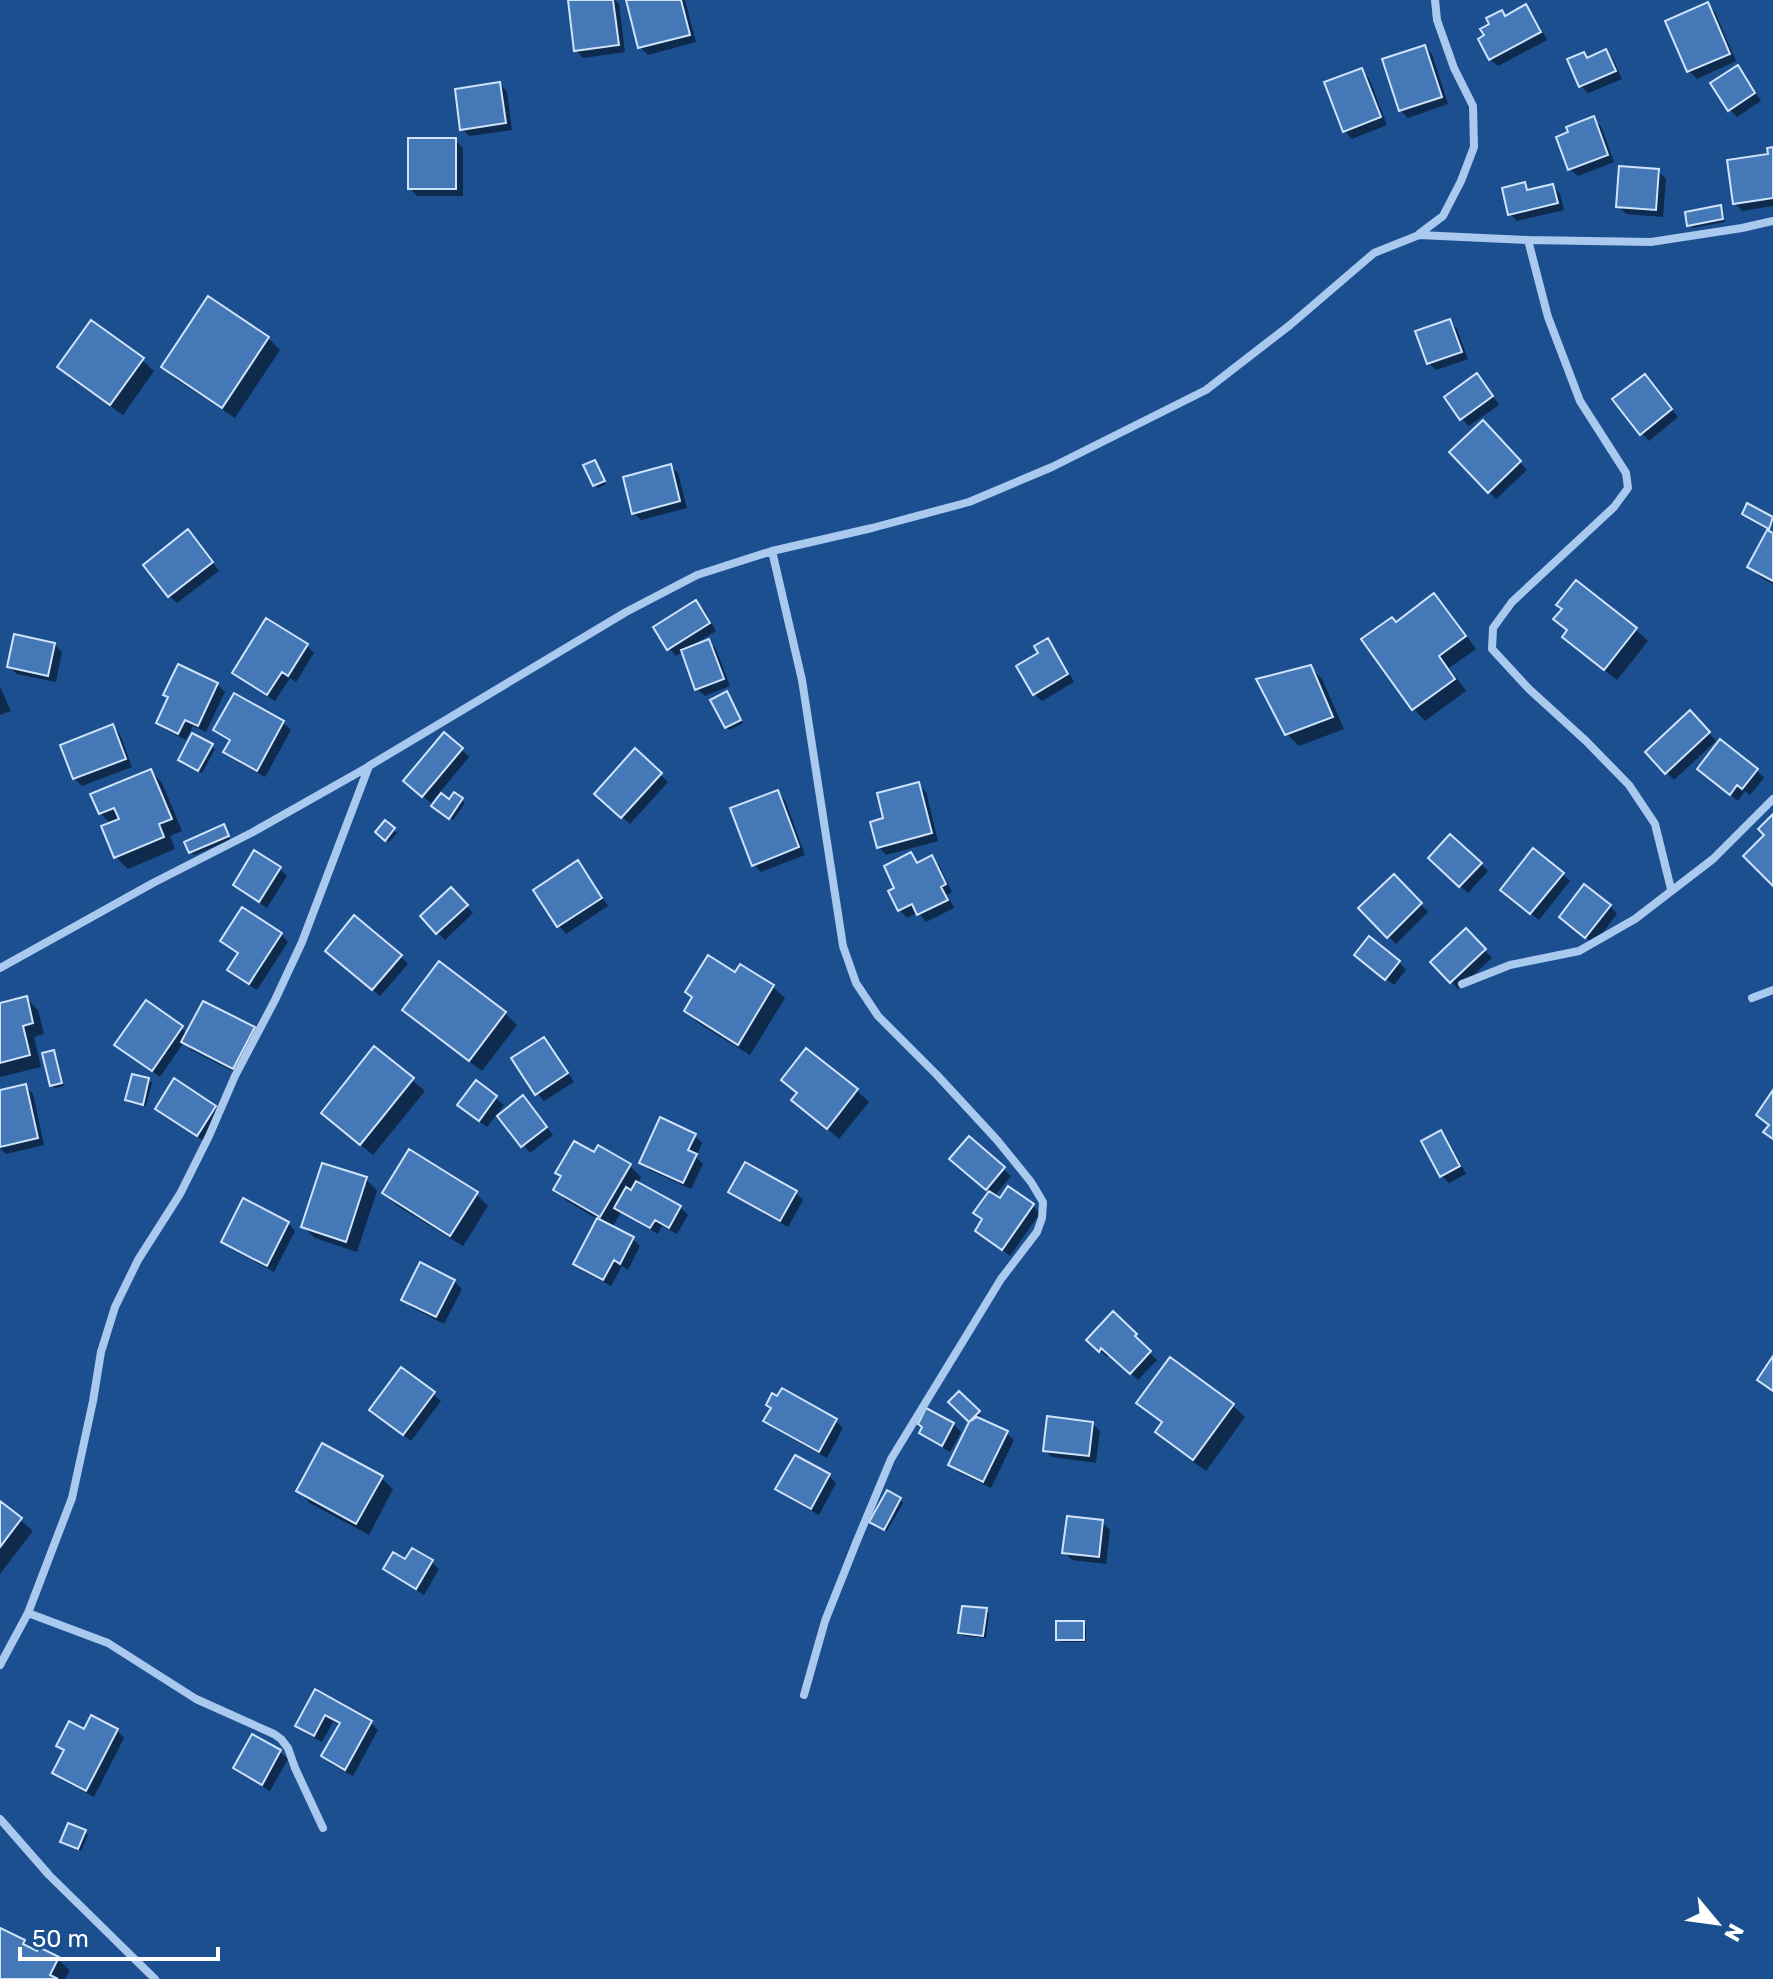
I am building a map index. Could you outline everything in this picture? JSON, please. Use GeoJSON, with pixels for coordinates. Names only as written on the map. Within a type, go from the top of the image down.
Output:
{"type":"FeatureCollection","features":[{"type":"Feature","properties":{"kind":"street"},"geometry":{"type":"LineString","coordinates":[[0,968],[153,883],[253,832],[626,612],[697,575],[772,551],[969,502],[1052,467],[1206,390],[1290,325],[1374,253],[1419,235],[1443,216],[1474,147],[1473,106],[1454,68],[1437,20],[1435,0]]}},
{"type":"Feature","properties":{"kind":"street"},"geometry":{"type":"LineString","coordinates":[[1419,235],[1651,242],[1773,221]]}},
{"type":"Feature","properties":{"kind":"street"},"geometry":{"type":"LineString","coordinates":[[1528,240],[1548,317],[1580,401],[1626,473],[1628,488],[1614,507],[1512,602],[1493,628],[1492,649],[1629,785],[1655,824],[1671,889]]}},
{"type":"Feature","properties":{"kind":"street"},"geometry":{"type":"LineString","coordinates":[[772,551],[802,680],[843,946],[856,983],[878,1016],[997,1140],[1043,1202],[1037,1232],[1001,1279],[891,1459],[825,1621],[804,1695]]}},
{"type":"Feature","properties":{"kind":"street"},"geometry":{"type":"LineString","coordinates":[[0,1665],[28,1613],[72,1498],[101,1352],[115,1307],[138,1260],[180,1194],[235,1076],[275,1000],[302,942],[369,766]]}},
{"type":"Feature","properties":{"kind":"street"},"geometry":{"type":"LineString","coordinates":[[1462,984],[1510,965],[1579,951],[1635,919],[1713,859],[1773,799]]}},
{"type":"Feature","properties":{"kind":"street"},"geometry":{"type":"LineString","coordinates":[[1752,998],[1773,990]]}},
{"type":"Feature","properties":{"kind":"street"},"geometry":{"type":"LineString","coordinates":[[28,1613],[108,1643],[196,1699],[281,1739],[288,1748],[323,1828]]}},
{"type":"Feature","properties":{"kind":"street"},"geometry":{"type":"LineString","coordinates":[[0,1819],[49,1875],[155,1979]]}},
{"type":"Feature","properties":{"kind":"building"},"geometry":{"type":"Polygon","coordinates":[[[568,0],[613,0],[619,45],[574,51],[568,0]]]}},
{"type":"Feature","properties":{"kind":"building"},"geometry":{"type":"Polygon","coordinates":[[[626,0],[681,0],[690,35],[638,48],[626,0]]]}},
{"type":"Feature","properties":{"kind":"building"},"geometry":{"type":"Polygon","coordinates":[[[1708,2],[1730,54],[1687,72],[1665,21],[1708,2]]]}},
{"type":"Feature","properties":{"kind":"building"},"geometry":{"type":"Polygon","coordinates":[[[1526,4],[1541,32],[1489,60],[1478,39],[1484,35],[1480,29],[1489,24],[1486,18],[1502,10],[1505,16],[1526,4]]]}},
{"type":"Feature","properties":{"kind":"building"},"geometry":{"type":"Polygon","coordinates":[[[1425,45],[1442,97],[1399,111],[1382,59],[1425,45]]]}},
{"type":"Feature","properties":{"kind":"building"},"geometry":{"type":"Polygon","coordinates":[[[1606,49],[1616,71],[1579,87],[1567,59],[1584,52],[1587,58],[1606,49]]]}},
{"type":"Feature","properties":{"kind":"building"},"geometry":{"type":"Polygon","coordinates":[[[1738,65],[1755,93],[1728,111],[1710,83],[1738,65]]]}},
{"type":"Feature","properties":{"kind":"building"},"geometry":{"type":"Polygon","coordinates":[[[1362,68],[1381,117],[1343,132],[1324,82],[1362,68]]]}},
{"type":"Feature","properties":{"kind":"building"},"geometry":{"type":"Polygon","coordinates":[[[500,82],[506,123],[460,130],[455,89],[500,82]]]}},
{"type":"Feature","properties":{"kind":"building"},"geometry":{"type":"Polygon","coordinates":[[[1594,116],[1608,155],[1568,170],[1556,137],[1568,132],[1566,127],[1594,116]]]}},
{"type":"Feature","properties":{"kind":"building"},"geometry":{"type":"Polygon","coordinates":[[[408,138],[456,138],[456,189],[408,189],[408,138]]]}},
{"type":"Feature","properties":{"kind":"building"},"geometry":{"type":"Polygon","coordinates":[[[1773,147],[1773,198],[1733,204],[1727,160],[1768,154],[1767,148],[1773,147]]]}},
{"type":"Feature","properties":{"kind":"building"},"geometry":{"type":"Polygon","coordinates":[[[1619,166],[1659,169],[1656,210],[1616,207],[1619,166]]]}},
{"type":"Feature","properties":{"kind":"building"},"geometry":{"type":"Polygon","coordinates":[[[1525,182],[1527,190],[1553,184],[1558,203],[1508,215],[1502,188],[1525,182]]]}},
{"type":"Feature","properties":{"kind":"building"},"geometry":{"type":"Polygon","coordinates":[[[1721,205],[1723,219],[1687,226],[1685,212],[1721,205]]]}},
{"type":"Feature","properties":{"kind":"building"},"geometry":{"type":"Polygon","coordinates":[[[208,296],[269,337],[222,408],[161,367],[208,296]]]}},
{"type":"Feature","properties":{"kind":"building"},"geometry":{"type":"Polygon","coordinates":[[[1450,319],[1462,352],[1427,364],[1415,331],[1450,319]]]}},
{"type":"Feature","properties":{"kind":"building"},"geometry":{"type":"Polygon","coordinates":[[[91,320],[144,358],[110,405],[57,367],[91,320]]]}},
{"type":"Feature","properties":{"kind":"building"},"geometry":{"type":"Polygon","coordinates":[[[1477,373],[1493,396],[1460,420],[1444,397],[1477,373]]]}},
{"type":"Feature","properties":{"kind":"building"},"geometry":{"type":"Polygon","coordinates":[[[1645,374],[1672,409],[1640,435],[1612,399],[1645,374]]]}},
{"type":"Feature","properties":{"kind":"building"},"geometry":{"type":"Polygon","coordinates":[[[1483,420],[1521,461],[1488,493],[1449,452],[1483,420]]]}},
{"type":"Feature","properties":{"kind":"building"},"geometry":{"type":"Polygon","coordinates":[[[595,460],[605,481],[593,486],[583,465],[595,460]]]}},
{"type":"Feature","properties":{"kind":"building"},"geometry":{"type":"Polygon","coordinates":[[[671,464],[680,501],[632,514],[623,477],[671,464]]]}},
{"type":"Feature","properties":{"kind":"building"},"geometry":{"type":"Polygon","coordinates":[[[1747,503],[1773,517],[1769,529],[1742,514],[1747,503]]]}},
{"type":"Feature","properties":{"kind":"building"},"geometry":{"type":"Polygon","coordinates":[[[188,529],[213,562],[168,597],[143,565],[188,529]]]}},
{"type":"Feature","properties":{"kind":"building"},"geometry":{"type":"Polygon","coordinates":[[[1767,530],[1773,533],[1773,581],[1747,567],[1767,530]]]}},
{"type":"Feature","properties":{"kind":"building"},"geometry":{"type":"Polygon","coordinates":[[[1576,580],[1637,628],[1604,670],[1562,637],[1567,630],[1553,619],[1562,609],[1556,605],[1576,580]]]}},
{"type":"Feature","properties":{"kind":"building"},"geometry":{"type":"Polygon","coordinates":[[[1434,593],[1466,636],[1439,656],[1455,679],[1412,710],[1361,639],[1392,617],[1396,622],[1434,593]]]}},
{"type":"Feature","properties":{"kind":"building"},"geometry":{"type":"Polygon","coordinates":[[[696,600],[710,623],[667,650],[653,627],[696,600]]]}},
{"type":"Feature","properties":{"kind":"building"},"geometry":{"type":"Polygon","coordinates":[[[266,618],[308,644],[288,676],[282,672],[267,695],[232,673],[266,618]]]}},
{"type":"Feature","properties":{"kind":"building"},"geometry":{"type":"Polygon","coordinates":[[[14,634],[55,643],[48,676],[7,667],[14,634]]]}},
{"type":"Feature","properties":{"kind":"building"},"geometry":{"type":"Polygon","coordinates":[[[1048,638],[1068,674],[1033,695],[1016,666],[1038,653],[1034,646],[1048,638]]]}},
{"type":"Feature","properties":{"kind":"building"},"geometry":{"type":"Polygon","coordinates":[[[709,639],[724,679],[695,690],[681,650],[709,639]]]}},
{"type":"Feature","properties":{"kind":"building"},"geometry":{"type":"Polygon","coordinates":[[[178,664],[218,683],[198,726],[185,720],[178,734],[156,723],[168,697],[163,695],[178,664]]]}},
{"type":"Feature","properties":{"kind":"building"},"geometry":{"type":"Polygon","coordinates":[[[1311,665],[1333,717],[1285,735],[1256,679],[1311,665]]]}},
{"type":"Feature","properties":{"kind":"building"},"geometry":{"type":"Polygon","coordinates":[[[727,691],[741,720],[725,728],[710,700],[727,691]]]}},
{"type":"Feature","properties":{"kind":"building"},"geometry":{"type":"Polygon","coordinates":[[[234,693],[284,721],[257,771],[223,752],[230,740],[213,730],[234,693]]]}},
{"type":"Feature","properties":{"kind":"building"},"geometry":{"type":"Polygon","coordinates":[[[1690,710],[1710,732],[1665,774],[1645,752],[1690,710]]]}},
{"type":"Feature","properties":{"kind":"building"},"geometry":{"type":"Polygon","coordinates":[[[113,724],[126,759],[73,779],[60,745],[113,724]]]}},
{"type":"Feature","properties":{"kind":"building"},"geometry":{"type":"Polygon","coordinates":[[[444,732],[463,748],[422,797],[403,781],[444,732]]]}},
{"type":"Feature","properties":{"kind":"building"},"geometry":{"type":"Polygon","coordinates":[[[192,733],[213,744],[198,771],[178,760],[192,733]]]}},
{"type":"Feature","properties":{"kind":"building"},"geometry":{"type":"Polygon","coordinates":[[[1720,739],[1758,769],[1742,789],[1737,785],[1730,795],[1697,769],[1720,739]]]}},
{"type":"Feature","properties":{"kind":"building"},"geometry":{"type":"Polygon","coordinates":[[[635,748],[662,773],[621,818],[594,794],[635,748]]]}},
{"type":"Feature","properties":{"kind":"building"},"geometry":{"type":"Polygon","coordinates":[[[151,769],[172,819],[159,824],[164,837],[114,858],[101,826],[119,819],[114,808],[99,814],[90,794],[151,769]]]}},
{"type":"Feature","properties":{"kind":"building"},"geometry":{"type":"Polygon","coordinates":[[[919,782],[932,833],[877,848],[870,822],[883,818],[877,793],[919,782]]]}},
{"type":"Feature","properties":{"kind":"building"},"geometry":{"type":"Polygon","coordinates":[[[778,790],[799,847],[752,866],[730,808],[778,790]]]}},
{"type":"Feature","properties":{"kind":"building"},"geometry":{"type":"Polygon","coordinates":[[[454,792],[463,798],[449,819],[431,806],[441,793],[449,799],[454,792]]]}},
{"type":"Feature","properties":{"kind":"building"},"geometry":{"type":"Polygon","coordinates":[[[1773,814],[1773,886],[1743,856],[1764,835],[1758,829],[1773,814]]]}},
{"type":"Feature","properties":{"kind":"building"},"geometry":{"type":"Polygon","coordinates":[[[385,820],[395,828],[385,841],[375,832],[385,820]]]}},
{"type":"Feature","properties":{"kind":"building"},"geometry":{"type":"Polygon","coordinates":[[[224,824],[229,836],[189,853],[184,842],[224,824]]]}},
{"type":"Feature","properties":{"kind":"building"},"geometry":{"type":"Polygon","coordinates":[[[1450,834],[1482,863],[1459,887],[1428,858],[1450,834]]]}},
{"type":"Feature","properties":{"kind":"building"},"geometry":{"type":"Polygon","coordinates":[[[1533,848],[1564,873],[1530,914],[1500,890],[1533,848]]]}},
{"type":"Feature","properties":{"kind":"building"},"geometry":{"type":"Polygon","coordinates":[[[254,850],[281,867],[259,902],[233,885],[254,850]]]}},
{"type":"Feature","properties":{"kind":"building"},"geometry":{"type":"Polygon","coordinates":[[[911,852],[917,863],[932,855],[946,884],[941,887],[948,900],[917,915],[912,904],[898,911],[888,891],[894,888],[884,866],[911,852]]]}},
{"type":"Feature","properties":{"kind":"building"},"geometry":{"type":"Polygon","coordinates":[[[578,860],[602,898],[557,927],[533,890],[578,860]]]}},
{"type":"Feature","properties":{"kind":"building"},"geometry":{"type":"Polygon","coordinates":[[[1394,874],[1422,903],[1387,938],[1358,908],[1394,874]]]}},
{"type":"Feature","properties":{"kind":"building"},"geometry":{"type":"Polygon","coordinates":[[[1584,884],[1611,905],[1585,938],[1559,917],[1584,884]]]}},
{"type":"Feature","properties":{"kind":"building"},"geometry":{"type":"Polygon","coordinates":[[[451,887],[468,905],[436,934],[420,916],[451,887]]]}},
{"type":"Feature","properties":{"kind":"building"},"geometry":{"type":"Polygon","coordinates":[[[242,907],[282,933],[249,984],[227,970],[238,953],[220,941],[242,907]]]}},
{"type":"Feature","properties":{"kind":"building"},"geometry":{"type":"Polygon","coordinates":[[[354,915],[402,955],[372,990],[325,951],[354,915]]]}},
{"type":"Feature","properties":{"kind":"building"},"geometry":{"type":"Polygon","coordinates":[[[1466,928],[1486,949],[1450,983],[1430,962],[1466,928]]]}},
{"type":"Feature","properties":{"kind":"building"},"geometry":{"type":"Polygon","coordinates":[[[1369,936],[1400,961],[1385,980],[1354,955],[1369,936]]]}},
{"type":"Feature","properties":{"kind":"building"},"geometry":{"type":"Polygon","coordinates":[[[708,955],[735,972],[740,964],[774,985],[738,1045],[684,1011],[692,997],[685,992],[708,955]]]}},
{"type":"Feature","properties":{"kind":"building"},"geometry":{"type":"Polygon","coordinates":[[[439,961],[506,1012],[469,1061],[402,1010],[439,961]]]}},
{"type":"Feature","properties":{"kind":"building"},"geometry":{"type":"Polygon","coordinates":[[[27,996],[33,1023],[23,1026],[30,1055],[0,1063],[0,1003],[27,996]]]}},
{"type":"Feature","properties":{"kind":"building"},"geometry":{"type":"Polygon","coordinates":[[[146,1000],[183,1026],[152,1071],[114,1045],[146,1000]]]}},
{"type":"Feature","properties":{"kind":"building"},"geometry":{"type":"Polygon","coordinates":[[[203,1001],[255,1027],[233,1069],[181,1042],[203,1001]]]}},
{"type":"Feature","properties":{"kind":"building"},"geometry":{"type":"Polygon","coordinates":[[[544,1037],[568,1073],[535,1095],[511,1058],[544,1037]]]}},
{"type":"Feature","properties":{"kind":"building"},"geometry":{"type":"Polygon","coordinates":[[[374,1046],[414,1078],[360,1145],[321,1113],[374,1046]]]}},
{"type":"Feature","properties":{"kind":"building"},"geometry":{"type":"Polygon","coordinates":[[[806,1048],[858,1089],[827,1129],[791,1100],[797,1093],[781,1080],[806,1048]]]}},
{"type":"Feature","properties":{"kind":"building"},"geometry":{"type":"Polygon","coordinates":[[[54,1050],[62,1083],[50,1086],[42,1053],[54,1050]]]}},
{"type":"Feature","properties":{"kind":"building"},"geometry":{"type":"Polygon","coordinates":[[[132,1074],[149,1078],[143,1105],[125,1100],[132,1074]]]}},
{"type":"Feature","properties":{"kind":"building"},"geometry":{"type":"Polygon","coordinates":[[[174,1078],[216,1106],[197,1136],[155,1109],[174,1078]]]}},
{"type":"Feature","properties":{"kind":"building"},"geometry":{"type":"Polygon","coordinates":[[[476,1080],[497,1096],[479,1121],[457,1105],[476,1080]]]}},
{"type":"Feature","properties":{"kind":"building"},"geometry":{"type":"Polygon","coordinates":[[[26,1084],[38,1138],[0,1147],[0,1090],[26,1084]]]}},
{"type":"Feature","properties":{"kind":"building"},"geometry":{"type":"Polygon","coordinates":[[[1773,1090],[1773,1139],[1763,1132],[1769,1125],[1756,1115],[1773,1090]]]}},
{"type":"Feature","properties":{"kind":"building"},"geometry":{"type":"Polygon","coordinates":[[[523,1095],[547,1127],[521,1147],[497,1116],[523,1095]]]}},
{"type":"Feature","properties":{"kind":"building"},"geometry":{"type":"Polygon","coordinates":[[[660,1117],[696,1134],[688,1150],[697,1154],[683,1183],[639,1163],[660,1117]]]}},
{"type":"Feature","properties":{"kind":"building"},"geometry":{"type":"Polygon","coordinates":[[[1441,1130],[1460,1166],[1440,1177],[1421,1141],[1441,1130]]]}},
{"type":"Feature","properties":{"kind":"building"},"geometry":{"type":"Polygon","coordinates":[[[969,1136],[1005,1167],[986,1190],[949,1159],[969,1136]]]}},
{"type":"Feature","properties":{"kind":"building"},"geometry":{"type":"Polygon","coordinates":[[[574,1141],[594,1152],[598,1145],[631,1164],[600,1217],[553,1190],[561,1176],[555,1173],[574,1141]]]}},
{"type":"Feature","properties":{"kind":"building"},"geometry":{"type":"Polygon","coordinates":[[[409,1149],[478,1192],[450,1236],[382,1193],[409,1149]]]}},
{"type":"Feature","properties":{"kind":"building"},"geometry":{"type":"Polygon","coordinates":[[[745,1162],[797,1191],[780,1221],[728,1192],[745,1162]]]}},
{"type":"Feature","properties":{"kind":"building"},"geometry":{"type":"Polygon","coordinates":[[[322,1163],[367,1177],[346,1242],[301,1227],[322,1163]]]}},
{"type":"Feature","properties":{"kind":"building"},"geometry":{"type":"Polygon","coordinates":[[[636,1181],[681,1206],[669,1228],[655,1220],[650,1228],[614,1208],[626,1187],[631,1190],[636,1181]]]}},
{"type":"Feature","properties":{"kind":"building"},"geometry":{"type":"Polygon","coordinates":[[[1008,1186],[1034,1204],[1002,1250],[975,1231],[982,1219],[973,1213],[989,1191],[1000,1198],[1008,1186]]]}},
{"type":"Feature","properties":{"kind":"building"},"geometry":{"type":"Polygon","coordinates":[[[243,1198],[289,1222],[267,1266],[221,1242],[243,1198]]]}},
{"type":"Feature","properties":{"kind":"building"},"geometry":{"type":"Polygon","coordinates":[[[597,1218],[634,1237],[620,1264],[614,1260],[603,1280],[573,1264],[597,1218]]]}},
{"type":"Feature","properties":{"kind":"building"},"geometry":{"type":"Polygon","coordinates":[[[420,1262],[455,1280],[436,1317],[401,1300],[420,1262]]]}},
{"type":"Feature","properties":{"kind":"building"},"geometry":{"type":"Polygon","coordinates":[[[1113,1311],[1151,1351],[1130,1374],[1101,1348],[1099,1352],[1086,1340],[1113,1311]]]}},
{"type":"Feature","properties":{"kind":"building"},"geometry":{"type":"Polygon","coordinates":[[[1773,1356],[1773,1391],[1757,1380],[1773,1356]]]}},
{"type":"Feature","properties":{"kind":"building"},"geometry":{"type":"Polygon","coordinates":[[[1170,1357],[1234,1404],[1193,1460],[1155,1432],[1162,1422],[1136,1403],[1170,1357]]]}},
{"type":"Feature","properties":{"kind":"building"},"geometry":{"type":"Polygon","coordinates":[[[401,1367],[435,1392],[403,1435],[369,1410],[401,1367]]]}},
{"type":"Feature","properties":{"kind":"building"},"geometry":{"type":"Polygon","coordinates":[[[782,1388],[837,1419],[819,1452],[763,1421],[771,1408],[766,1405],[772,1393],[777,1396],[782,1388]]]}},
{"type":"Feature","properties":{"kind":"building"},"geometry":{"type":"Polygon","coordinates":[[[959,1391],[980,1411],[969,1422],[948,1402],[959,1391]]]}},
{"type":"Feature","properties":{"kind":"building"},"geometry":{"type":"Polygon","coordinates":[[[926,1408],[954,1423],[942,1446],[919,1433],[922,1427],[918,1424],[926,1408]]]}},
{"type":"Feature","properties":{"kind":"building"},"geometry":{"type":"Polygon","coordinates":[[[1047,1416],[1093,1422],[1089,1456],[1043,1451],[1047,1416]]]}},
{"type":"Feature","properties":{"kind":"building"},"geometry":{"type":"Polygon","coordinates":[[[977,1417],[1008,1431],[983,1482],[948,1465],[969,1422],[977,1417]]]}},
{"type":"Feature","properties":{"kind":"building"},"geometry":{"type":"Polygon","coordinates":[[[322,1443],[383,1476],[356,1524],[296,1491],[322,1443]]]}},
{"type":"Feature","properties":{"kind":"building"},"geometry":{"type":"Polygon","coordinates":[[[795,1455],[830,1474],[811,1509],[775,1489],[795,1455]]]}},
{"type":"Feature","properties":{"kind":"building"},"geometry":{"type":"Polygon","coordinates":[[[887,1490],[901,1498],[884,1530],[869,1522],[887,1490]]]}},
{"type":"Feature","properties":{"kind":"building"},"geometry":{"type":"Polygon","coordinates":[[[0,1501],[22,1518],[0,1547],[0,1501]]]}},
{"type":"Feature","properties":{"kind":"building"},"geometry":{"type":"Polygon","coordinates":[[[1067,1516],[1103,1520],[1099,1557],[1062,1553],[1067,1516]]]}},
{"type":"Feature","properties":{"kind":"building"},"geometry":{"type":"Polygon","coordinates":[[[412,1548],[433,1560],[416,1589],[383,1569],[393,1552],[405,1559],[412,1548]]]}},
{"type":"Feature","properties":{"kind":"building"},"geometry":{"type":"Polygon","coordinates":[[[962,1606],[987,1608],[983,1636],[958,1633],[962,1606]]]}},
{"type":"Feature","properties":{"kind":"building"},"geometry":{"type":"Polygon","coordinates":[[[1056,1621],[1084,1621],[1084,1640],[1056,1640],[1056,1621]]]}},
{"type":"Feature","properties":{"kind":"building"},"geometry":{"type":"Polygon","coordinates":[[[315,1689],[372,1721],[345,1770],[321,1756],[340,1723],[325,1715],[314,1736],[295,1726],[315,1689]]]}},
{"type":"Feature","properties":{"kind":"building"},"geometry":{"type":"Polygon","coordinates":[[[91,1715],[118,1729],[86,1791],[52,1773],[64,1750],[56,1746],[69,1721],[84,1729],[91,1715]]]}},
{"type":"Feature","properties":{"kind":"building"},"geometry":{"type":"Polygon","coordinates":[[[252,1734],[281,1750],[262,1785],[233,1768],[252,1734]]]}},
{"type":"Feature","properties":{"kind":"building"},"geometry":{"type":"Polygon","coordinates":[[[68,1823],[86,1830],[78,1849],[60,1842],[68,1823]]]}},
{"type":"Feature","properties":{"kind":"building"},"geometry":{"type":"Polygon","coordinates":[[[0,1928],[25,1940],[23,1944],[37,1951],[39,1947],[59,1957],[50,1975],[58,1979],[0,1979],[0,1928]]]}}]}
